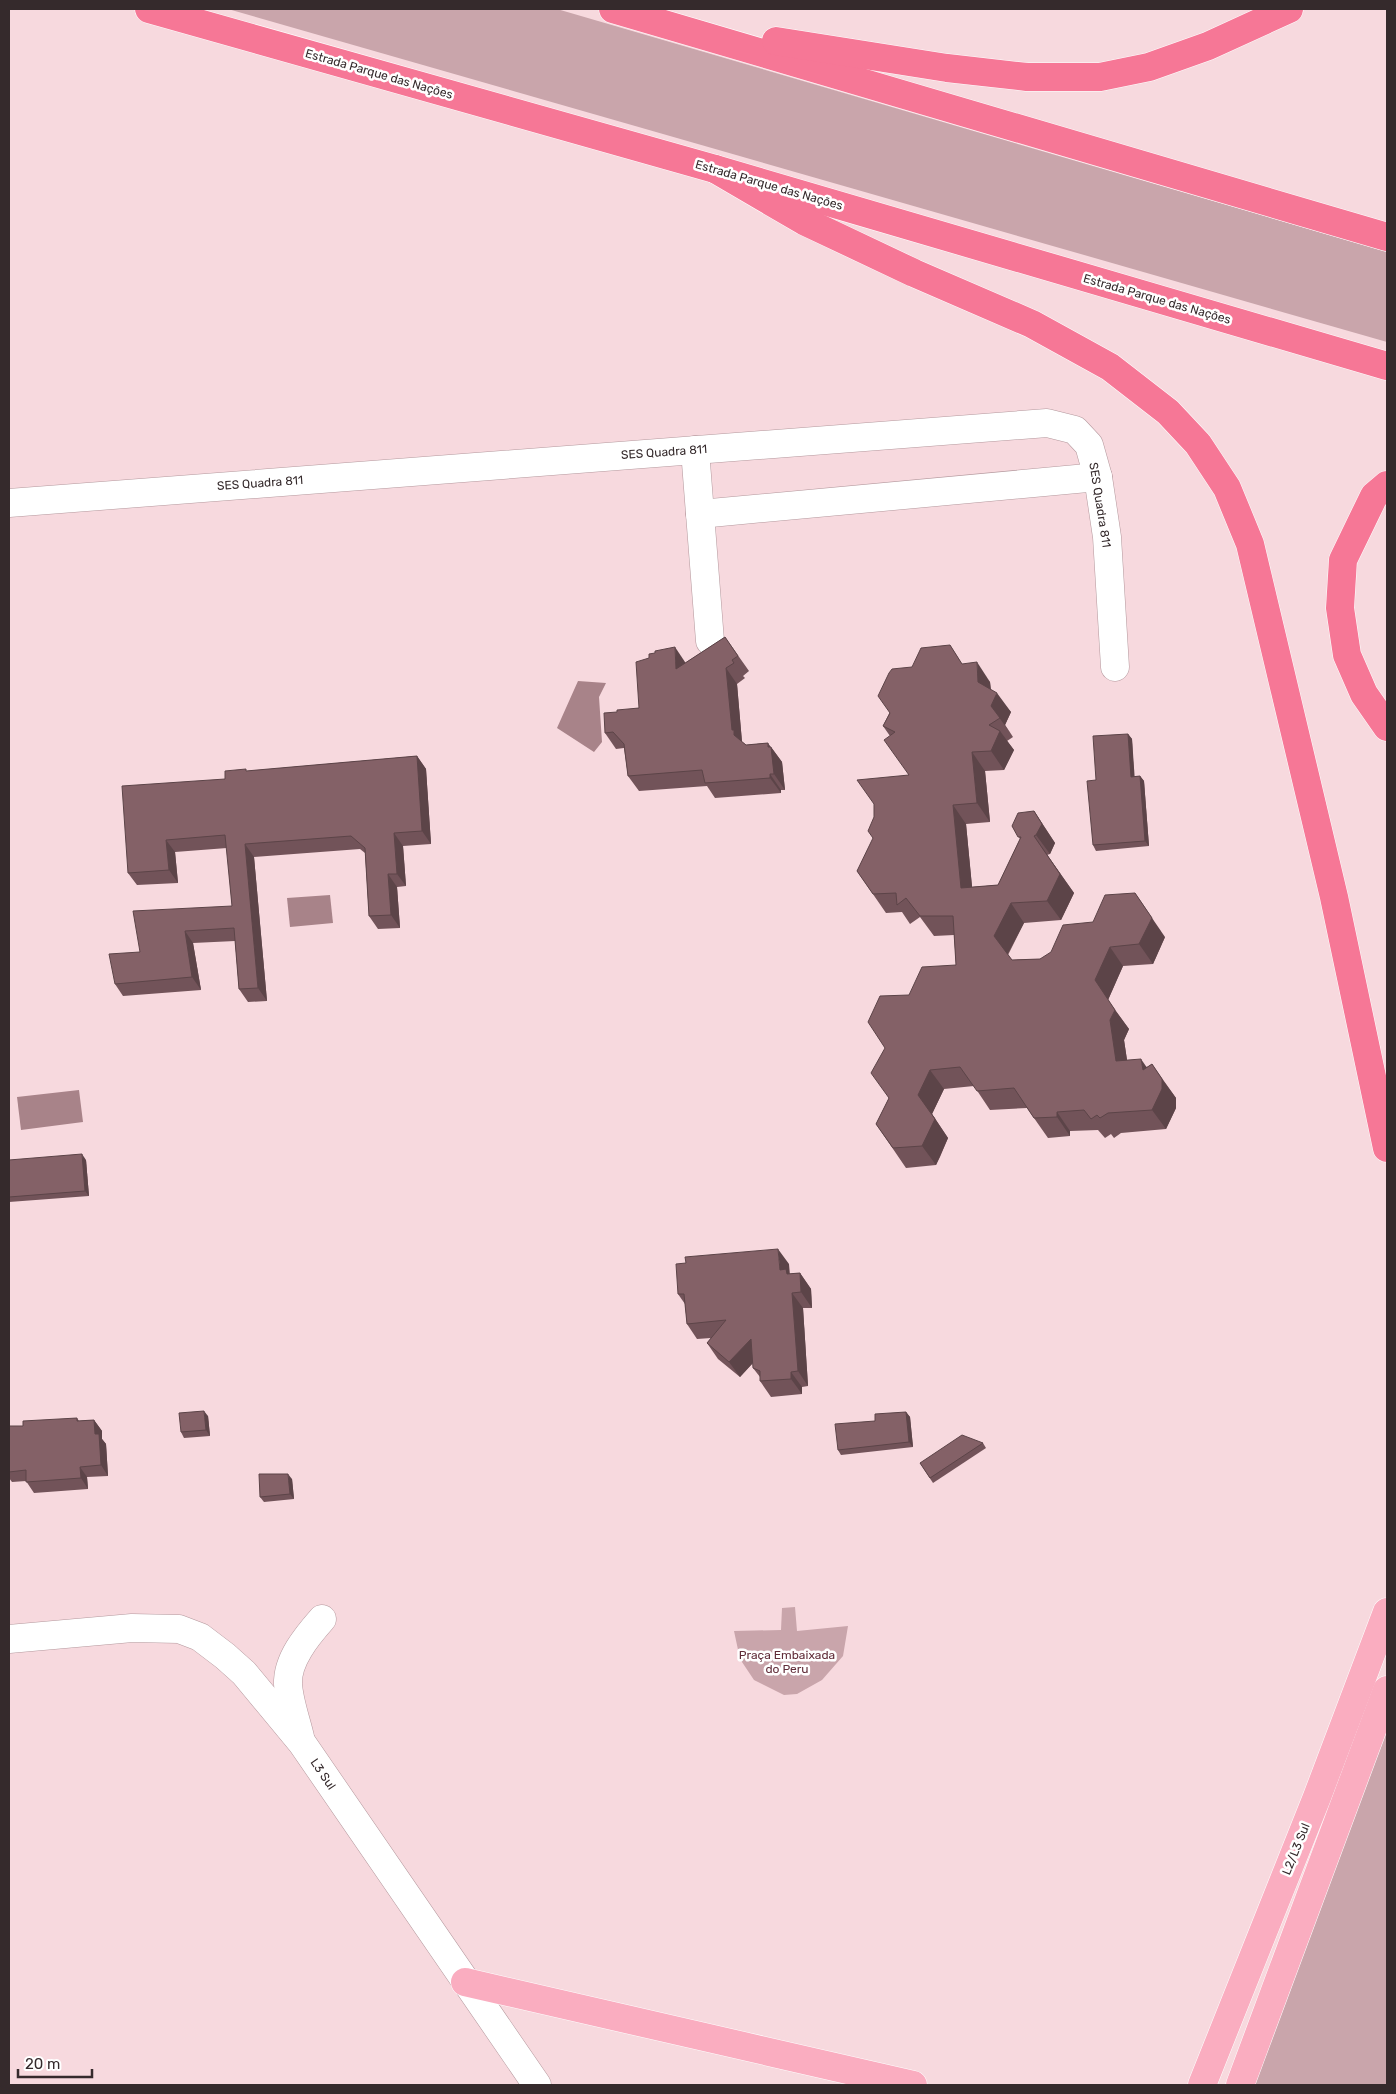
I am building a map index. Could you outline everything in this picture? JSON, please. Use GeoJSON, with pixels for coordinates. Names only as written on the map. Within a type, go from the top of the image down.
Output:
{"type":"FeatureCollection","features":[{"type":"Feature","properties":{"kind":"highway","name":"Estrada Parque das Nações"},"geometry":{"type":"LineString","coordinates":[[149,9],[715,169],[1387,366]]}},
{"type":"Feature","properties":{"kind":"highway"},"geometry":{"type":"LineString","coordinates":[[613,9],[1387,236]]}},
{"type":"Feature","properties":{"kind":"highway"},"geometry":{"type":"LineString","coordinates":[[671,25],[956,69],[1027,77],[1100,77],[1150,67],[1208,46],[1289,9]]}},
{"type":"Feature","properties":{"kind":"highway"},"geometry":{"type":"LineString","coordinates":[[715,169],[804,221],[914,273],[1032,324],[1110,367],[1168,412],[1198,444],[1227,488],[1250,544],[1334,897],[1387,1148]]}},
{"type":"Feature","properties":{"kind":"highway"},"geometry":{"type":"LineString","coordinates":[[1387,485],[1374,496],[1343,560],[1340,608],[1347,655],[1364,694],[1387,727]]}},
{"type":"Feature","properties":{"kind":"main road","name":"L2/L3 Sul"},"geometry":{"type":"LineString","coordinates":[[1202,2085],[1317,1797],[1387,1612]]}},
{"type":"Feature","properties":{"kind":"main road"},"geometry":{"type":"LineString","coordinates":[[1244,2079],[1387,1690]]}},
{"type":"Feature","properties":{"kind":"main road"},"geometry":{"type":"LineString","coordinates":[[465,1982],[913,2085]]}},
{"type":"Feature","properties":{"kind":"main road"},"geometry":{"type":"LineString","coordinates":[[1186,2085],[1222,2034]]}},
{"type":"Feature","properties":{"kind":"street","name":"SES Quadra 811"},"geometry":{"type":"LineString","coordinates":[[9,503],[1047,423],[1075,430],[1089,445],[1098,477],[1107,536],[1115,667]]}},
{"type":"Feature","properties":{"kind":"street"},"geometry":{"type":"LineString","coordinates":[[695,450],[710,642]]}},
{"type":"Feature","properties":{"kind":"street"},"geometry":{"type":"LineString","coordinates":[[700,514],[1098,477]]}},
{"type":"Feature","properties":{"kind":"street"},"geometry":{"type":"LineString","coordinates":[[302,1743],[288,1684],[289,1671],[302,1645],[322,1620]]}},
{"type":"Feature","properties":{"kind":"street","name":"L3 Sul"},"geometry":{"type":"LineString","coordinates":[[9,1639],[132,1628],[179,1630],[200,1637],[237,1667],[302,1743],[537,2085]]}},
{"type":"Feature","properties":{"kind":"green space"},"geometry":{"type":"Polygon","coordinates":[[[228,9],[557,9],[1387,252],[1387,342],[228,9]]]}},
{"type":"Feature","properties":{"kind":"green space","name":"Praça Embaixada do Peru"},"geometry":{"type":"Polygon","coordinates":[[[795,1607],[797,1631],[848,1626],[843,1656],[822,1680],[797,1694],[784,1695],[754,1680],[740,1659],[734,1631],[781,1630],[782,1608],[795,1607]]]}},
{"type":"Feature","properties":{"kind":"green space"},"geometry":{"type":"Polygon","coordinates":[[[1387,1682],[1387,2085],[1245,2085],[1387,1682]]]}},
{"type":"Feature","properties":{"kind":"shaded area"},"geometry":{"type":"Polygon","coordinates":[[[578,681],[606,683],[599,697],[602,742],[594,752],[557,728],[578,681]]]}},
{"type":"Feature","properties":{"kind":"shaded area"},"geometry":{"type":"Polygon","coordinates":[[[330,895],[333,923],[290,927],[287,898],[330,895]]]}},
{"type":"Feature","properties":{"kind":"shaded area"},"geometry":{"type":"Polygon","coordinates":[[[79,1090],[83,1122],[21,1130],[17,1097],[79,1090]]]}},
{"type":"Feature","properties":{"kind":"building"},"geometry":{"type":"Polygon","coordinates":[[[725,637],[738,656],[732,660],[734,663],[726,668],[732,730],[734,730],[734,735],[746,745],[768,743],[768,747],[771,747],[774,774],[770,774],[770,778],[705,783],[702,770],[628,776],[624,744],[613,732],[605,733],[604,713],[639,708],[636,662],[649,658],[649,654],[655,653],[655,651],[675,647],[676,669],[725,637]]]}},
{"type":"Feature","properties":{"kind":"building"},"geometry":{"type":"Polygon","coordinates":[[[950,645],[962,664],[977,662],[978,682],[997,693],[991,706],[1000,718],[989,725],[1000,731],[991,751],[972,752],[977,803],[953,805],[961,888],[998,885],[1021,837],[1018,837],[1012,826],[1018,813],[1034,811],[1042,824],[1034,836],[1060,874],[1047,901],[1011,903],[994,936],[1012,960],[1040,959],[1051,952],[1063,925],[1093,922],[1105,895],[1135,893],[1152,918],[1139,944],[1110,947],[1095,980],[1115,1010],[1110,1020],[1116,1061],[1141,1059],[1143,1070],[1152,1064],[1162,1079],[1162,1089],[1152,1110],[1108,1113],[1100,1118],[1097,1115],[1091,1119],[1084,1110],[1057,1112],[1057,1117],[1034,1118],[1014,1088],[977,1091],[960,1067],[930,1070],[918,1095],[935,1119],[922,1146],[893,1148],[876,1124],[889,1098],[871,1073],[885,1048],[868,1022],[880,996],[909,995],[922,967],[956,965],[953,916],[920,916],[906,898],[897,905],[896,893],[873,894],[857,871],[873,838],[868,831],[874,817],[874,804],[857,780],[909,775],[884,740],[895,732],[883,726],[890,713],[878,696],[892,669],[912,667],[921,648],[950,645]]]}},
{"type":"Feature","properties":{"kind":"building"},"geometry":{"type":"Polygon","coordinates":[[[1128,734],[1131,777],[1140,776],[1145,841],[1093,845],[1087,781],[1096,780],[1093,736],[1128,734]]]}},
{"type":"Feature","properties":{"kind":"building"},"geometry":{"type":"Polygon","coordinates":[[[417,756],[422,831],[394,833],[397,874],[388,874],[391,915],[369,916],[365,848],[351,836],[245,844],[258,988],[239,989],[234,928],[185,931],[192,977],[115,984],[109,954],[140,952],[133,911],[232,906],[225,835],[166,840],[169,870],[128,873],[122,786],[225,779],[225,771],[246,769],[246,771],[417,756]]]}},
{"type":"Feature","properties":{"kind":"building"},"geometry":{"type":"Polygon","coordinates":[[[82,1154],[85,1191],[9,1197],[9,1160],[82,1154]]]}},
{"type":"Feature","properties":{"kind":"building"},"geometry":{"type":"Polygon","coordinates":[[[778,1249],[780,1270],[786,1269],[787,1274],[800,1273],[801,1292],[792,1293],[798,1371],[791,1372],[791,1379],[760,1381],[760,1371],[753,1368],[751,1339],[729,1362],[707,1343],[726,1320],[687,1324],[684,1294],[678,1294],[676,1264],[686,1263],[685,1257],[778,1249]]]}},
{"type":"Feature","properties":{"kind":"building"},"geometry":{"type":"Polygon","coordinates":[[[204,1411],[206,1430],[181,1432],[179,1413],[204,1411]]]}},
{"type":"Feature","properties":{"kind":"building"},"geometry":{"type":"Polygon","coordinates":[[[906,1412],[909,1442],[838,1450],[835,1424],[875,1421],[875,1414],[906,1412]]]}},
{"type":"Feature","properties":{"kind":"building"},"geometry":{"type":"Polygon","coordinates":[[[77,1418],[77,1421],[94,1420],[95,1434],[99,1434],[101,1465],[80,1467],[81,1478],[26,1482],[26,1470],[9,1472],[9,1426],[23,1426],[23,1421],[77,1418]]]}},
{"type":"Feature","properties":{"kind":"building"},"geometry":{"type":"Polygon","coordinates":[[[962,1435],[983,1443],[930,1478],[920,1463],[962,1435]]]}},
{"type":"Feature","properties":{"kind":"building"},"geometry":{"type":"Polygon","coordinates":[[[259,1474],[288,1474],[290,1494],[260,1497],[259,1474]]]}}]}
